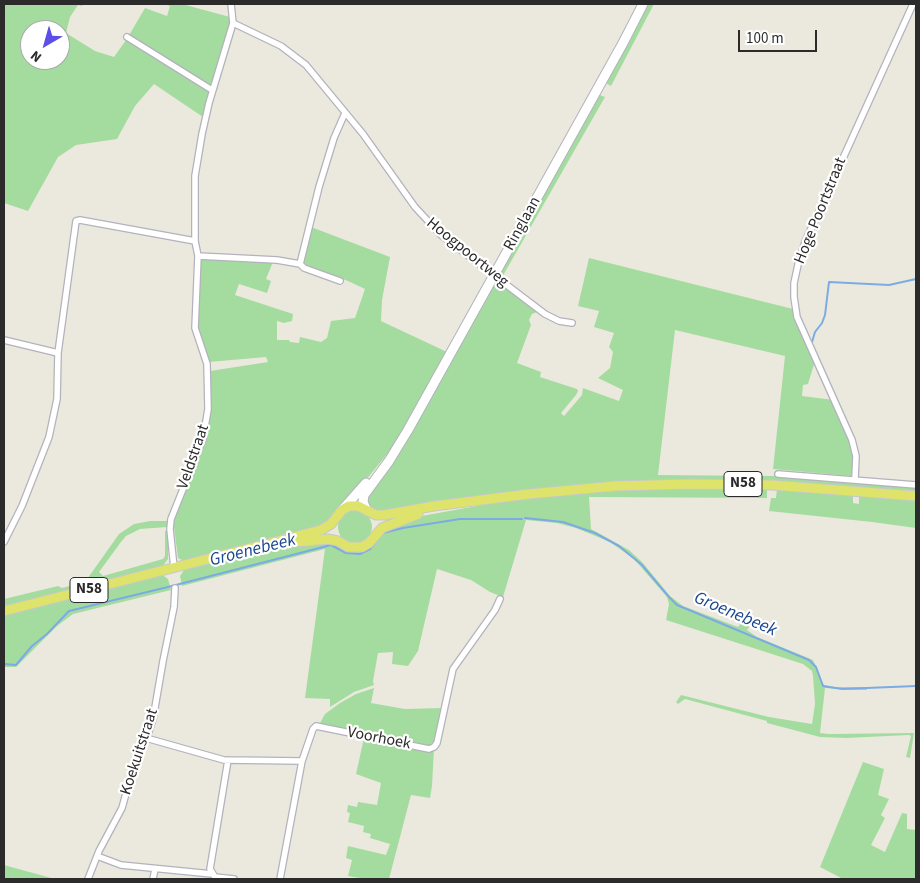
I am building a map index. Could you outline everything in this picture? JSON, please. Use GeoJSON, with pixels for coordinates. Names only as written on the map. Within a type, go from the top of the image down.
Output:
{"type":"FeatureCollection","features":[{"type":"Feature","properties":{"kind":"main road","name":"Ringlaan"},"geometry":{"type":"LineString","coordinates":[[368,511],[363,502],[364,495],[400,443],[643,4]]}},
{"type":"Feature","properties":{"kind":"main road","name":"Ringlaan"},"geometry":{"type":"LineString","coordinates":[[339,513],[350,503],[400,443]]}},
{"type":"Feature","properties":{"kind":"main road","name":"N58"},"geometry":{"type":"LineString","coordinates":[[368,511],[376,515],[384,515],[529,494],[616,486],[671,484],[771,485],[916,496]]}},
{"type":"Feature","properties":{"kind":"main road","name":"N58"},"geometry":{"type":"LineString","coordinates":[[373,537],[380,529],[392,523],[448,505]]}},
{"type":"Feature","properties":{"kind":"main road"},"geometry":{"type":"LineString","coordinates":[[349,506],[358,506],[368,511],[376,524],[373,537],[362,547],[355,548],[348,548],[338,541],[333,524],[339,513],[349,506]]}},
{"type":"Feature","properties":{"kind":"main road","name":"N58"},"geometry":{"type":"LineString","coordinates":[[4,611],[321,530],[328,526],[339,513]]}},
{"type":"Feature","properties":{"kind":"main road","name":"N58"},"geometry":{"type":"LineString","coordinates":[[258,547],[323,539],[338,541]]}},
{"type":"Feature","properties":{"kind":"street","name":"Veldstraat"},"geometry":{"type":"LineString","coordinates":[[174,568],[170,523],[201,446],[207,422],[207,364],[195,328],[198,256],[195,241],[195,176],[212,90],[233,23],[231,4]]}},
{"type":"Feature","properties":{"kind":"street","name":"Hoge Poortstraat"},"geometry":{"type":"LineString","coordinates":[[855,479],[856,456],[852,440],[836,400],[801,326],[794,306],[794,283],[799,260],[808,234],[912,4]]}},
{"type":"Feature","properties":{"kind":"street","name":"Hoogpoortweg"},"geometry":{"type":"LineString","coordinates":[[233,23],[270,40],[295,56],[315,75],[363,134],[415,207],[430,224],[459,250],[545,314],[559,321],[572,323]]}},
{"type":"Feature","properties":{"kind":"street"},"geometry":{"type":"LineString","coordinates":[[127,37],[212,90]]}},
{"type":"Feature","properties":{"kind":"street"},"geometry":{"type":"LineString","coordinates":[[300,264],[324,170],[345,113]]}},
{"type":"Feature","properties":{"kind":"street"},"geometry":{"type":"LineString","coordinates":[[4,542],[22,506],[49,437],[57,398],[58,353],[76,221],[80,220],[195,241]]}},
{"type":"Feature","properties":{"kind":"street"},"geometry":{"type":"LineString","coordinates":[[198,256],[277,260],[300,264],[304,268],[340,281]]}},
{"type":"Feature","properties":{"kind":"street"},"geometry":{"type":"LineString","coordinates":[[4,340],[58,353]]}},
{"type":"Feature","properties":{"kind":"street"},"geometry":{"type":"LineString","coordinates":[[778,474],[916,485]]}},
{"type":"Feature","properties":{"kind":"street","name":"Koekuitstraat"},"geometry":{"type":"LineString","coordinates":[[88,879],[97,856],[122,808],[133,763],[154,719],[176,588]]}},
{"type":"Feature","properties":{"kind":"street","name":"Voorhoek"},"geometry":{"type":"LineString","coordinates":[[280,879],[302,761],[313,729],[316,726],[429,749],[434,747],[437,743],[453,668],[495,610],[500,599]]}},
{"type":"Feature","properties":{"kind":"street"},"geometry":{"type":"LineString","coordinates":[[146,738],[228,760],[302,761]]}},
{"type":"Feature","properties":{"kind":"street"},"geometry":{"type":"LineString","coordinates":[[214,877],[210,869],[228,760]]}},
{"type":"Feature","properties":{"kind":"street"},"geometry":{"type":"LineString","coordinates":[[97,856],[122,865],[234,879]]}},
{"type":"Feature","properties":{"kind":"street"},"geometry":{"type":"LineString","coordinates":[[153,879],[155,869]]}},
{"type":"Feature","properties":{"kind":"green space"},"geometry":{"type":"Polygon","coordinates":[[[4,4],[84,4],[82,6],[78,5],[69,20],[20,20],[20,70],[70,70],[70,35],[95,51],[114,57],[126,40],[207,89],[209,94],[203,117],[154,84],[135,106],[117,139],[76,145],[58,157],[28,211],[4,203],[4,4]]]}},
{"type":"Feature","properties":{"kind":"green space"},"geometry":{"type":"Polygon","coordinates":[[[164,4],[182,4],[230,17],[230,24],[212,84],[206,84],[128,37],[145,8],[167,16],[170,6],[164,4]]]}},
{"type":"Feature","properties":{"kind":"green space"},"geometry":{"type":"Polygon","coordinates":[[[648,4],[654,4],[611,86],[606,83],[648,4]]]}},
{"type":"Feature","properties":{"kind":"green space"},"geometry":{"type":"Polygon","coordinates":[[[600,95],[605,97],[501,279],[498,275],[600,95]]]}},
{"type":"Feature","properties":{"kind":"green space"},"geometry":{"type":"Polygon","coordinates":[[[311,227],[390,257],[382,300],[381,321],[447,352],[403,431],[388,453],[347,503],[322,527],[184,561],[178,558],[173,519],[206,437],[211,405],[210,371],[268,362],[266,357],[209,362],[197,329],[200,259],[273,262],[266,279],[271,281],[267,293],[239,284],[235,295],[293,314],[292,321],[284,323],[277,321],[277,340],[289,340],[290,342],[299,343],[300,337],[321,342],[327,338],[331,321],[355,318],[365,289],[301,263],[311,227]]]}},
{"type":"Feature","properties":{"kind":"green space"},"geometry":{"type":"Polygon","coordinates":[[[589,258],[793,309],[815,361],[808,384],[803,385],[802,396],[834,400],[853,446],[855,462],[851,476],[773,469],[785,356],[675,330],[658,475],[773,476],[894,484],[916,486],[916,493],[763,481],[657,480],[569,486],[377,513],[367,505],[368,493],[409,435],[494,284],[502,284],[539,311],[532,314],[529,320],[531,325],[517,363],[541,372],[540,377],[577,389],[576,395],[561,413],[564,416],[582,395],[583,388],[619,401],[623,390],[598,378],[610,368],[613,352],[609,347],[614,333],[594,327],[599,311],[578,306],[589,258]]]}},
{"type":"Feature","properties":{"kind":"green space"},"geometry":{"type":"Polygon","coordinates":[[[694,488],[767,489],[767,498],[589,497],[591,529],[629,550],[642,562],[670,596],[683,606],[738,627],[742,622],[746,621],[749,627],[747,630],[757,637],[813,660],[824,685],[833,687],[867,687],[867,690],[825,688],[820,733],[914,733],[910,758],[906,757],[911,736],[909,735],[846,738],[820,737],[685,699],[678,704],[676,702],[681,695],[769,717],[812,724],[815,704],[812,671],[803,664],[666,620],[669,604],[667,597],[634,559],[610,542],[576,528],[557,523],[526,520],[503,597],[490,592],[471,580],[437,569],[418,651],[408,666],[392,664],[393,652],[378,653],[374,685],[354,692],[330,707],[330,699],[305,698],[325,549],[182,586],[180,576],[184,570],[284,546],[330,541],[355,552],[366,549],[381,532],[416,517],[510,500],[591,492],[694,488]]]}},
{"type":"Feature","properties":{"kind":"green space"},"geometry":{"type":"Polygon","coordinates":[[[777,489],[853,495],[853,503],[859,504],[859,495],[916,500],[916,528],[769,511],[771,498],[776,498],[777,489]]]}},
{"type":"Feature","properties":{"kind":"green space"},"geometry":{"type":"Polygon","coordinates":[[[355,510],[362,511],[367,515],[371,520],[371,534],[367,539],[362,543],[355,544],[348,543],[343,539],[339,534],[338,527],[339,520],[343,515],[348,511],[355,510]]]}},
{"type":"Feature","properties":{"kind":"green space"},"geometry":{"type":"Polygon","coordinates":[[[150,521],[168,521],[167,527],[140,529],[126,536],[99,572],[103,576],[163,559],[165,556],[165,531],[168,531],[168,559],[161,568],[4,607],[4,599],[58,586],[62,588],[85,582],[119,534],[134,524],[150,521]]]}},
{"type":"Feature","properties":{"kind":"green space"},"geometry":{"type":"Polygon","coordinates":[[[164,576],[168,579],[171,590],[73,614],[57,626],[16,667],[4,667],[4,615],[164,576]]]}},
{"type":"Feature","properties":{"kind":"green space"},"geometry":{"type":"Polygon","coordinates":[[[374,688],[371,703],[405,709],[442,708],[435,744],[429,746],[319,725],[325,714],[340,703],[356,694],[374,688]]]}},
{"type":"Feature","properties":{"kind":"green space"},"geometry":{"type":"Polygon","coordinates":[[[364,738],[434,749],[430,798],[411,795],[389,879],[366,879],[348,876],[352,860],[346,858],[348,846],[386,855],[390,844],[370,838],[371,834],[363,832],[364,826],[348,822],[350,813],[347,812],[348,805],[357,807],[358,802],[377,805],[381,783],[356,774],[364,738]]]}},
{"type":"Feature","properties":{"kind":"green space"},"geometry":{"type":"Polygon","coordinates":[[[863,762],[884,769],[878,795],[889,799],[881,815],[885,818],[871,845],[885,852],[902,813],[907,814],[907,829],[916,830],[916,879],[843,879],[820,867],[863,762]]]}},
{"type":"Feature","properties":{"kind":"green space"},"geometry":{"type":"Polygon","coordinates":[[[4,865],[55,879],[4,879],[4,865]]]}},
{"type":"Feature","properties":{"kind":"waterway"},"geometry":{"type":"LineString","coordinates":[[812,342],[815,332],[825,315],[829,282],[889,285],[916,279]]}},
{"type":"Feature","properties":{"kind":"waterway","name":"Groenebeek"},"geometry":{"type":"LineString","coordinates":[[525,518],[563,522],[595,533],[619,546],[642,565],[677,605],[809,660],[816,667],[823,686],[842,689],[916,686]]}},
{"type":"Feature","properties":{"kind":"waterway","name":"Groenebeek"},"geometry":{"type":"LineString","coordinates":[[4,664],[16,665],[32,646],[47,634],[69,611],[331,545],[346,553],[360,554],[370,549],[383,533],[403,528],[460,519],[522,519]]}}]}
